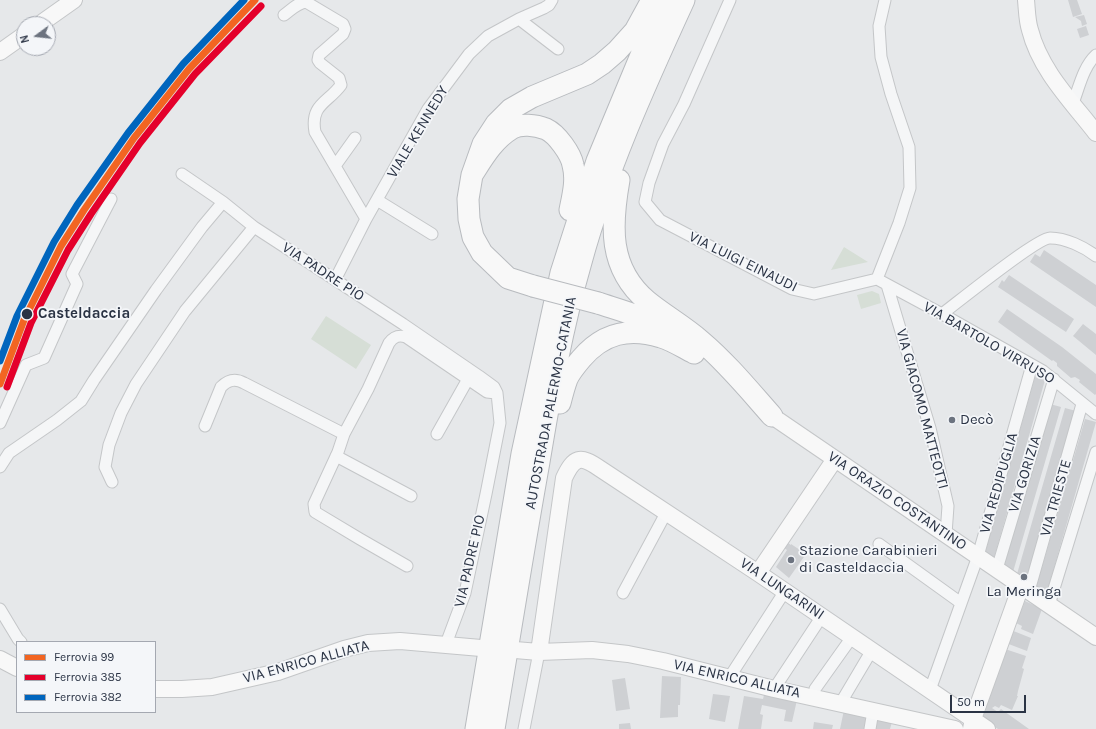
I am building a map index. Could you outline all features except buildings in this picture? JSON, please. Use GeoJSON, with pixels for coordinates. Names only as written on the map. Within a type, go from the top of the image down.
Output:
{"type":"FeatureCollection","features":[{"type":"Feature","properties":{"kind":"highway"},"geometry":{"type":"LineString","coordinates":[[652,0],[635,31],[617,51],[602,64],[587,74],[532,97],[511,109],[496,124],[483,144],[472,175],[468,198],[469,219],[473,237],[482,252],[508,278],[598,303],[638,316],[663,328],[772,416]]}},
{"type":"Feature","properties":{"kind":"highway","name":"AUTOSTRADA PALERMO-CATANIA"},"geometry":{"type":"LineString","coordinates":[[476,729],[522,454],[561,274],[597,161],[644,48],[666,0]]}},
{"type":"Feature","properties":{"kind":"highway","name":"AUTOSTRADA PALERMO-CATANIA"},"geometry":{"type":"LineString","coordinates":[[494,729],[556,363],[581,261],[612,167],[684,0]]}},
{"type":"Feature","properties":{"kind":"highway"},"geometry":{"type":"LineString","coordinates":[[694,0],[669,56],[619,180],[614,208],[614,245],[618,260],[634,288],[647,301],[694,335],[722,360],[772,416]]}},
{"type":"Feature","properties":{"kind":"highway"},"geometry":{"type":"LineString","coordinates":[[472,175],[490,146],[501,135],[512,128],[524,125],[547,129],[558,138],[567,151],[573,164],[575,190],[553,273],[515,454],[499,559],[495,612]]}},
{"type":"Feature","properties":{"kind":"highway"},"geometry":{"type":"LineString","coordinates":[[524,545],[548,459],[558,409],[567,378],[587,352],[596,343],[611,336],[627,332],[662,337],[694,353]]}},
{"type":"Feature","properties":{"kind":"street"},"geometry":{"type":"LineString","coordinates":[[51,16],[74,0]]}},
{"type":"Feature","properties":{"kind":"street","name":"VIALE KENNEDY"},"geometry":{"type":"LineString","coordinates":[[335,280],[366,219],[428,109],[469,54],[488,36],[519,19],[544,8],[549,5],[552,0]]}},
{"type":"Feature","properties":{"kind":"street","name":"VIA LUIGI EINAUDI"},"geometry":{"type":"LineString","coordinates":[[730,0],[684,104],[663,144],[649,182],[645,202],[660,220],[792,290],[814,294],[882,282]]}},
{"type":"Feature","properties":{"kind":"street"},"geometry":{"type":"LineString","coordinates":[[882,282],[910,188],[909,147],[891,94],[881,57],[880,26],[885,0]]}},
{"type":"Feature","properties":{"kind":"street"},"geometry":{"type":"LineString","coordinates":[[1026,0],[1030,29],[1035,46],[1052,76],[1096,133]]}},
{"type":"Feature","properties":{"kind":"street"},"geometry":{"type":"LineString","coordinates":[[284,15],[296,5],[306,2],[343,24],[345,29],[343,34],[319,55],[318,60],[320,63],[339,78],[341,85],[321,104],[315,114],[315,132],[366,219]]}},
{"type":"Feature","properties":{"kind":"street"},"geometry":{"type":"LineString","coordinates":[[519,19],[558,49]]}},
{"type":"Feature","properties":{"kind":"street"},"geometry":{"type":"LineString","coordinates":[[0,52],[16,41]]}},
{"type":"Feature","properties":{"kind":"street"},"geometry":{"type":"LineString","coordinates":[[1073,103],[1085,72],[1092,58],[1096,55]]}},
{"type":"Feature","properties":{"kind":"street"},"geometry":{"type":"LineString","coordinates":[[335,166],[355,138]]}},
{"type":"Feature","properties":{"kind":"street","name":"VIA PADRE PIO"},"geometry":{"type":"LineString","coordinates":[[182,174],[223,202],[254,227],[403,324],[494,387],[497,393],[500,423],[465,593],[446,644]]}},
{"type":"Feature","properties":{"kind":"street"},"geometry":{"type":"LineString","coordinates":[[0,423],[26,365],[44,358],[77,284],[72,274],[111,199]]}},
{"type":"Feature","properties":{"kind":"street"},"geometry":{"type":"LineString","coordinates":[[377,200],[432,234]]}},
{"type":"Feature","properties":{"kind":"street"},"geometry":{"type":"LineString","coordinates":[[0,466],[8,453],[57,420],[81,401],[156,290],[202,227],[223,202]]}},
{"type":"Feature","properties":{"kind":"street"},"geometry":{"type":"LineString","coordinates":[[112,482],[105,467],[110,445],[121,413],[136,384],[185,311],[254,227]]}},
{"type":"Feature","properties":{"kind":"street"},"geometry":{"type":"LineString","coordinates":[[942,314],[1027,250],[1049,238],[1066,241],[1096,256]]}},
{"type":"Feature","properties":{"kind":"street","name":"VIA BARTOLO VIRRUSO"},"geometry":{"type":"LineString","coordinates":[[882,282],[1032,365],[1054,379],[1082,404],[1096,414]]}},
{"type":"Feature","properties":{"kind":"street","name":"VIA GIACOMO MATTEOTTI"},"geometry":{"type":"LineString","coordinates":[[882,282],[931,435],[948,506],[946,534]]}},
{"type":"Feature","properties":{"kind":"street"},"geometry":{"type":"LineString","coordinates":[[407,566],[315,512],[314,504],[336,456],[344,434],[368,390],[389,343],[395,337],[406,337],[487,392],[497,393]]}},
{"type":"Feature","properties":{"kind":"street","name":"VIA REDIPUGLIA"},"geometry":{"type":"LineString","coordinates":[[930,690],[978,556],[1032,365]]}},
{"type":"Feature","properties":{"kind":"street"},"geometry":{"type":"LineString","coordinates":[[437,434],[468,379]]}},
{"type":"Feature","properties":{"kind":"street","name":"VIA GORIZIA"},"geometry":{"type":"LineString","coordinates":[[997,569],[1054,379]]}},
{"type":"Feature","properties":{"kind":"street"},"geometry":{"type":"LineString","coordinates":[[205,426],[221,387],[224,383],[234,380],[244,383],[344,434]]}},
{"type":"Feature","properties":{"kind":"street","name":"VIA TRIESTE"},"geometry":{"type":"LineString","coordinates":[[1025,589],[1082,404]]}},
{"type":"Feature","properties":{"kind":"street","name":"VIA ORAZIO COSTANTINO"},"geometry":{"type":"LineString","coordinates":[[772,416],[1096,637]]}},
{"type":"Feature","properties":{"kind":"street"},"geometry":{"type":"LineString","coordinates":[[1049,605],[1096,452]]}},
{"type":"Feature","properties":{"kind":"street"},"geometry":{"type":"LineString","coordinates":[[336,456],[411,496]]}},
{"type":"Feature","properties":{"kind":"street","name":"VIA LUNGARINI"},"geometry":{"type":"LineString","coordinates":[[539,652],[564,478],[572,463],[581,459],[589,461],[785,590],[930,690],[972,724],[987,729]]}},
{"type":"Feature","properties":{"kind":"street"},"geometry":{"type":"LineString","coordinates":[[758,572],[835,459]]}},
{"type":"Feature","properties":{"kind":"street"},"geometry":{"type":"LineString","coordinates":[[623,593],[666,512]]}},
{"type":"Feature","properties":{"kind":"street"},"geometry":{"type":"LineString","coordinates":[[879,544],[962,603]]}},
{"type":"Feature","properties":{"kind":"street"},"geometry":{"type":"LineString","coordinates":[[972,724],[1025,589]]}},
{"type":"Feature","properties":{"kind":"street"},"geometry":{"type":"LineString","coordinates":[[729,678],[785,590]]}},
{"type":"Feature","properties":{"kind":"street"},"geometry":{"type":"LineString","coordinates":[[0,609],[20,641]]}},
{"type":"Feature","properties":{"kind":"street"},"geometry":{"type":"LineString","coordinates":[[774,689],[822,616]]}},
{"type":"Feature","properties":{"kind":"street"},"geometry":{"type":"LineString","coordinates":[[815,689],[852,636]]}},
{"type":"Feature","properties":{"kind":"street","name":"VIA ENRICO ALLIATA"},"geometry":{"type":"LineString","coordinates":[[156,689],[212,687],[278,672],[344,649],[368,643],[400,641],[481,648]]}},
{"type":"Feature","properties":{"kind":"street","name":"VIA ENRICO ALLIATA"},"geometry":{"type":"LineString","coordinates":[[516,650],[539,652],[592,650],[628,654],[663,661],[774,689],[955,729]]}},
{"type":"Feature","properties":{"kind":"street"},"geometry":{"type":"LineString","coordinates":[[840,704],[872,650]]}},
{"type":"Feature","properties":{"kind":"street"},"geometry":{"type":"LineString","coordinates":[[524,729],[539,652]]}},
{"type":"Feature","properties":{"kind":"street"},"geometry":{"type":"LineString","coordinates":[[0,659],[16,667]]}},
{"type":"Feature","properties":{"kind":"street"},"geometry":{"type":"LineString","coordinates":[[870,729],[873,711]]}},
{"type":"Feature","properties":{"kind":"shaded area"},"geometry":{"type":"Polygon","coordinates":[[[844,247],[868,262],[831,270],[844,247]]]}},
{"type":"Feature","properties":{"kind":"shaded area"},"geometry":{"type":"Polygon","coordinates":[[[872,291],[879,294],[881,303],[861,309],[857,295],[872,291]]]}},
{"type":"Feature","properties":{"kind":"shaded area"},"geometry":{"type":"Polygon","coordinates":[[[326,316],[371,345],[356,369],[311,339],[326,316]]]}},
{"type":"Feature","properties":{"kind":"rail line","name":"382"},"geometry":{"type":"LineString","coordinates":[[0,361],[17,316],[54,242],[77,205],[128,133],[183,64],[244,0]]}},
{"type":"Feature","properties":{"kind":"rail line","name":"99"},"geometry":{"type":"LineString","coordinates":[[0,384],[24,320],[61,246],[84,210],[134,138],[189,69],[255,0]]}},
{"type":"Feature","properties":{"kind":"rail line","name":"385"},"geometry":{"type":"LineString","coordinates":[[7,387],[31,323],[68,250],[91,214],[140,143],[195,74],[261,6]]}},
{"type":"Feature","properties":{"kind":"place","name":"Casteldaccia"},"geometry":{"type":"Point","coordinates":[27,314]}},
{"type":"Feature","properties":{"kind":"place","name":"Decò"},"geometry":{"type":"Point","coordinates":[952,420]}},
{"type":"Feature","properties":{"kind":"place","name":"Stazione Carabinieri di Casteldaccia"},"geometry":{"type":"Point","coordinates":[791,560]}},
{"type":"Feature","properties":{"kind":"place","name":"La Meringa"},"geometry":{"type":"Point","coordinates":[1024,577]}}]}
